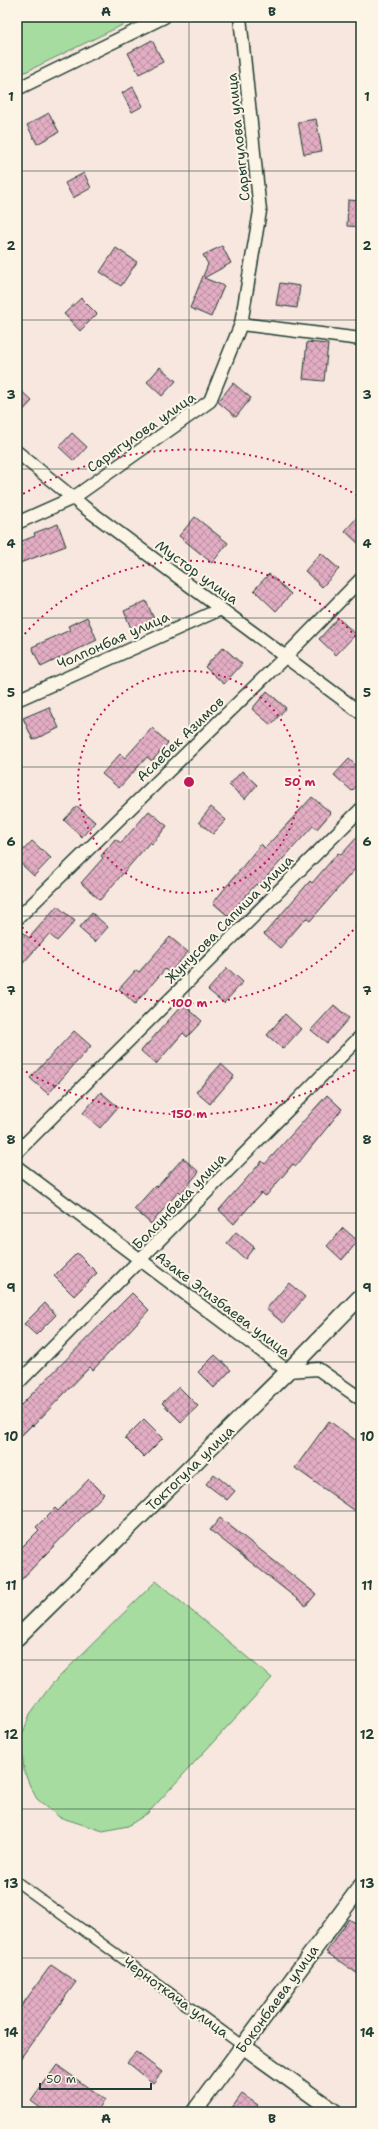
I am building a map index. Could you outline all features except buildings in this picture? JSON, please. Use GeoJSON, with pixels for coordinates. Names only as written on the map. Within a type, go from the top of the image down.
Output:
{"type":"FeatureCollection","features":[{"type":"Feature","properties":{"kind":"street"},"geometry":{"type":"LineString","coordinates":[[17,89],[164,17]]}},
{"type":"Feature","properties":{"kind":"street","name":"Сарыгулова улица"},"geometry":{"type":"LineString","coordinates":[[17,523],[73,498],[210,401],[241,324],[260,211],[240,17]]}},
{"type":"Feature","properties":{"kind":"street"},"geometry":{"type":"LineString","coordinates":[[241,324],[361,339]]}},
{"type":"Feature","properties":{"kind":"street","name":"Мустор улица"},"geometry":{"type":"LineString","coordinates":[[17,452],[73,498],[361,712]]}},
{"type":"Feature","properties":{"kind":"street","name":"Асаебек Азимов"},"geometry":{"type":"LineString","coordinates":[[17,919],[286,657],[361,578]]}},
{"type":"Feature","properties":{"kind":"street","name":"Чолпонбая улица"},"geometry":{"type":"LineString","coordinates":[[17,700],[221,609]]}},
{"type":"Feature","properties":{"kind":"street","name":"Жунусова Сапиша улица"},"geometry":{"type":"LineString","coordinates":[[17,1152],[361,809]]}},
{"type":"Feature","properties":{"kind":"street","name":"Болсунбека улица"},"geometry":{"type":"LineString","coordinates":[[17,1384],[141,1261],[361,1036]]}},
{"type":"Feature","properties":{"kind":"street","name":"Азаке Эгизбаева улица"},"geometry":{"type":"LineString","coordinates":[[17,1167],[288,1372],[318,1369],[361,1399]]}},
{"type":"Feature","properties":{"kind":"street","name":"Токтогула улица"},"geometry":{"type":"LineString","coordinates":[[17,1638],[288,1372],[361,1296]]}},
{"type":"Feature","properties":{"kind":"street","name":"Черноткача улица"},"geometry":{"type":"LineString","coordinates":[[17,1882],[335,2112]]}},
{"type":"Feature","properties":{"kind":"street","name":"Боконбаева улица"},"geometry":{"type":"LineString","coordinates":[[194,2112],[361,1886]]}},
{"type":"Feature","properties":{"kind":"green space"},"geometry":{"type":"Polygon","coordinates":[[[17,17],[139,17],[17,76],[17,17]]]}},
{"type":"Feature","properties":{"kind":"green space"},"geometry":{"type":"Polygon","coordinates":[[[156,1581],[272,1678],[148,1813],[128,1826],[103,1831],[59,1817],[37,1799],[24,1771],[21,1738],[30,1714],[52,1684],[156,1581]]]}}]}
